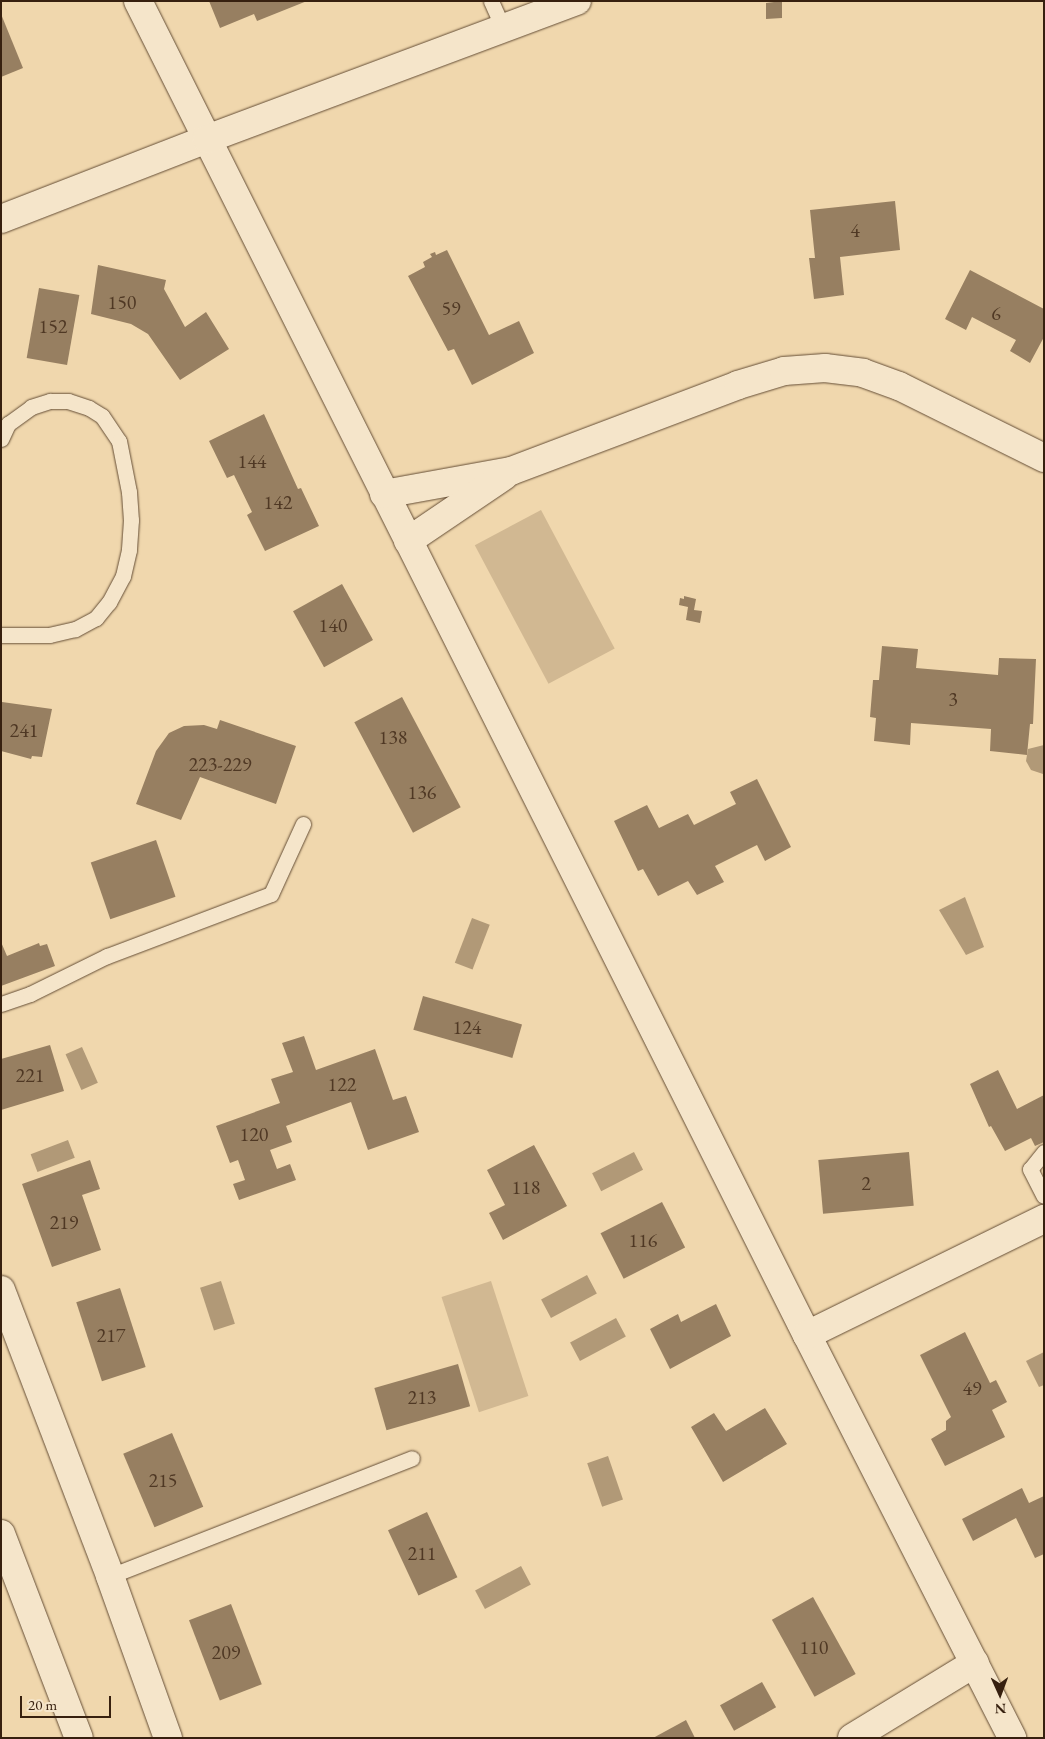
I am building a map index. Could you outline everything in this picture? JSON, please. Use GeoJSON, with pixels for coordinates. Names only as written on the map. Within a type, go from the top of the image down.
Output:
{"type":"FeatureCollection","features":[{"type":"Feature","properties":{"kind":"street"},"geometry":{"type":"LineString","coordinates":[[138,1],[807,1335],[1012,1738]]}},
{"type":"Feature","properties":{"kind":"street"},"geometry":{"type":"LineString","coordinates":[[1,219],[207,139],[577,1]]}},
{"type":"Feature","properties":{"kind":"street"},"geometry":{"type":"LineString","coordinates":[[384,494],[511,471],[738,385],[784,371],[825,368],[863,373],[899,386],[1044,458]]}},
{"type":"Feature","properties":{"kind":"street"},"geometry":{"type":"LineString","coordinates":[[408,541],[511,471]]}},
{"type":"Feature","properties":{"kind":"street"},"geometry":{"type":"LineString","coordinates":[[807,1335],[1044,1219]]}},
{"type":"Feature","properties":{"kind":"street"},"geometry":{"type":"LineString","coordinates":[[1,1290],[110,1576],[168,1738]]}},
{"type":"Feature","properties":{"kind":"street"},"geometry":{"type":"LineString","coordinates":[[1,1534],[79,1738]]}},
{"type":"Feature","properties":{"kind":"street"},"geometry":{"type":"LineString","coordinates":[[852,1738],[975,1663]]}},
{"type":"Feature","properties":{"kind":"lane"},"geometry":{"type":"LineString","coordinates":[[491,1],[503,28]]}},
{"type":"Feature","properties":{"kind":"lane"},"geometry":{"type":"LineString","coordinates":[[1,439],[8,424],[31,407],[50,401],[68,402],[89,408],[102,416],[118,441],[128,484],[131,520],[129,550],[123,576],[109,602],[96,618],[75,629],[49,635],[1,635]]}},
{"type":"Feature","properties":{"kind":"lane"},"geometry":{"type":"LineString","coordinates":[[1,1004],[30,994],[107,956],[271,894],[303,824]]}},
{"type":"Feature","properties":{"kind":"lane"},"geometry":{"type":"LineString","coordinates":[[1044,1152],[1030,1169],[1044,1196]]}},
{"type":"Feature","properties":{"kind":"lane"},"geometry":{"type":"LineString","coordinates":[[110,1576],[412,1458]]}},
{"type":"Feature","properties":{"kind":"shaded area"},"geometry":{"type":"Polygon","coordinates":[[[541,510],[615,649],[548,684],[475,545],[541,510]]]}},
{"type":"Feature","properties":{"kind":"shaded area"},"geometry":{"type":"Polygon","coordinates":[[[1044,745],[1043,774],[1031,770],[1026,761],[1028,749],[1044,745]]]}},
{"type":"Feature","properties":{"kind":"shaded area"},"geometry":{"type":"Polygon","coordinates":[[[965,897],[984,947],[966,955],[939,910],[965,897]]]}},
{"type":"Feature","properties":{"kind":"shaded area"},"geometry":{"type":"Polygon","coordinates":[[[472,918],[490,925],[473,970],[455,963],[472,918]]]}},
{"type":"Feature","properties":{"kind":"shaded area"},"geometry":{"type":"Polygon","coordinates":[[[82,1047],[98,1083],[81,1090],[66,1054],[82,1047]]]}},
{"type":"Feature","properties":{"kind":"shaded area"},"geometry":{"type":"Polygon","coordinates":[[[68,1140],[75,1158],[37,1172],[31,1154],[68,1140]]]}},
{"type":"Feature","properties":{"kind":"shaded area"},"geometry":{"type":"Polygon","coordinates":[[[634,1152],[643,1170],[601,1191],[592,1173],[634,1152]]]}},
{"type":"Feature","properties":{"kind":"shaded area"},"geometry":{"type":"Polygon","coordinates":[[[587,1275],[597,1294],[551,1318],[541,1299],[587,1275]]]}},
{"type":"Feature","properties":{"kind":"shaded area"},"geometry":{"type":"Polygon","coordinates":[[[221,1281],[235,1324],[214,1331],[200,1288],[221,1281]]]}},
{"type":"Feature","properties":{"kind":"shaded area"},"geometry":{"type":"Polygon","coordinates":[[[491,1281],[528,1396],[479,1412],[442,1297],[491,1281]]]}},
{"type":"Feature","properties":{"kind":"shaded area"},"geometry":{"type":"Polygon","coordinates":[[[616,1318],[626,1337],[580,1361],[570,1342],[616,1318]]]}},
{"type":"Feature","properties":{"kind":"shaded area"},"geometry":{"type":"Polygon","coordinates":[[[1044,1352],[1044,1385],[1039,1387],[1026,1361],[1044,1352]]]}},
{"type":"Feature","properties":{"kind":"shaded area"},"geometry":{"type":"Polygon","coordinates":[[[608,1456],[623,1499],[602,1507],[587,1463],[608,1456]]]}},
{"type":"Feature","properties":{"kind":"shaded area"},"geometry":{"type":"Polygon","coordinates":[[[521,1566],[531,1585],[485,1609],[475,1590],[521,1566]]]}},
{"type":"Feature","properties":{"kind":"building"},"geometry":{"type":"Polygon","coordinates":[[[209,1],[307,1],[257,21],[254,14],[220,28],[209,1]]]}},
{"type":"Feature","properties":{"kind":"building"},"geometry":{"type":"Polygon","coordinates":[[[782,1],[782,18],[766,19],[766,3],[782,1]]]}},
{"type":"Feature","properties":{"kind":"building"},"geometry":{"type":"Polygon","coordinates":[[[1,14],[23,68],[1,77],[1,14]]]}},
{"type":"Feature","properties":{"kind":"building"},"geometry":{"type":"Polygon","coordinates":[[[895,201],[900,250],[840,257],[844,295],[814,299],[809,258],[815,258],[810,210],[895,201]]]}},
{"type":"Feature","properties":{"kind":"building"},"geometry":{"type":"Polygon","coordinates":[[[447,250],[489,335],[519,321],[534,353],[472,385],[454,349],[448,351],[408,276],[425,267],[423,262],[432,257],[430,254],[435,252],[436,255],[447,250]]]}},
{"type":"Feature","properties":{"kind":"building"},"geometry":{"type":"Polygon","coordinates":[[[98,265],[166,280],[164,289],[185,327],[206,312],[229,349],[180,380],[148,334],[131,324],[91,314],[98,265]]]}},
{"type":"Feature","properties":{"kind":"building"},"geometry":{"type":"Polygon","coordinates":[[[970,270],[1044,309],[1044,337],[1030,363],[1010,351],[1016,340],[972,317],[966,330],[945,319],[970,270]]]}},
{"type":"Feature","properties":{"kind":"building"},"geometry":{"type":"Polygon","coordinates":[[[39,288],[79,295],[67,365],[27,358],[39,288]]]}},
{"type":"Feature","properties":{"kind":"building"},"geometry":{"type":"Polygon","coordinates":[[[264,414],[298,489],[301,488],[319,526],[265,551],[247,515],[252,512],[234,475],[227,478],[209,441],[264,414]]]}},
{"type":"Feature","properties":{"kind":"building"},"geometry":{"type":"Polygon","coordinates":[[[342,584],[373,640],[324,667],[293,611],[342,584]]]}},
{"type":"Feature","properties":{"kind":"building"},"geometry":{"type":"Polygon","coordinates":[[[684,596],[696,599],[694,610],[702,611],[700,623],[686,620],[688,607],[679,605],[680,598],[684,599],[684,596]]]}},
{"type":"Feature","properties":{"kind":"building"},"geometry":{"type":"Polygon","coordinates":[[[882,646],[918,649],[916,668],[998,675],[999,658],[1036,659],[1033,724],[1030,724],[1027,755],[990,751],[991,729],[911,723],[910,745],[874,741],[876,718],[870,717],[873,680],[879,680],[882,646]]]}},
{"type":"Feature","properties":{"kind":"building"},"geometry":{"type":"Polygon","coordinates":[[[402,697],[461,807],[413,833],[354,722],[402,697]]]}},
{"type":"Feature","properties":{"kind":"building"},"geometry":{"type":"Polygon","coordinates":[[[2,702],[52,709],[42,757],[32,756],[31,759],[1,751],[2,702]]]}},
{"type":"Feature","properties":{"kind":"building"},"geometry":{"type":"Polygon","coordinates":[[[220,720],[296,746],[276,804],[200,777],[181,820],[136,804],[156,751],[169,733],[184,726],[204,725],[217,729],[220,720]]]}},
{"type":"Feature","properties":{"kind":"building"},"geometry":{"type":"Polygon","coordinates":[[[757,779],[791,847],[765,861],[757,845],[715,866],[724,882],[697,895],[688,881],[658,896],[643,869],[638,871],[614,821],[647,805],[659,828],[688,814],[694,825],[736,804],[730,792],[757,779]]]}},
{"type":"Feature","properties":{"kind":"building"},"geometry":{"type":"Polygon","coordinates":[[[156,840],[176,897],[110,919],[91,862],[156,840]]]}},
{"type":"Feature","properties":{"kind":"building"},"geometry":{"type":"Polygon","coordinates":[[[1,942],[7,956],[39,943],[40,946],[47,944],[55,966],[1,986],[1,942]]]}},
{"type":"Feature","properties":{"kind":"building"},"geometry":{"type":"Polygon","coordinates":[[[423,996],[522,1024],[512,1058],[413,1030],[423,996]]]}},
{"type":"Feature","properties":{"kind":"building"},"geometry":{"type":"Polygon","coordinates":[[[304,1036],[316,1070],[375,1049],[393,1100],[406,1096],[419,1132],[368,1150],[351,1102],[286,1126],[292,1142],[270,1150],[277,1169],[290,1164],[296,1180],[239,1200],[233,1184],[245,1180],[238,1160],[230,1163],[216,1126],[280,1103],[271,1079],[293,1072],[282,1043],[304,1036]]]}},
{"type":"Feature","properties":{"kind":"building"},"geometry":{"type":"Polygon","coordinates":[[[50,1045],[64,1091],[1,1110],[1,1059],[50,1045]]]}},
{"type":"Feature","properties":{"kind":"building"},"geometry":{"type":"Polygon","coordinates":[[[998,1070],[1017,1109],[1044,1095],[1044,1142],[1035,1146],[1031,1138],[1005,1151],[991,1126],[989,1127],[970,1084],[998,1070]]]}},
{"type":"Feature","properties":{"kind":"building"},"geometry":{"type":"Polygon","coordinates":[[[534,1145],[567,1206],[503,1240],[489,1213],[505,1205],[487,1170],[534,1145]]]}},
{"type":"Feature","properties":{"kind":"building"},"geometry":{"type":"Polygon","coordinates":[[[909,1152],[914,1206],[823,1214],[818,1160],[909,1152]]]}},
{"type":"Feature","properties":{"kind":"building"},"geometry":{"type":"Polygon","coordinates":[[[90,1160],[100,1189],[82,1195],[101,1250],[52,1267],[22,1184],[90,1160]]]}},
{"type":"Feature","properties":{"kind":"building"},"geometry":{"type":"Polygon","coordinates":[[[662,1202],[685,1247],[624,1279],[601,1233],[662,1202]]]}},
{"type":"Feature","properties":{"kind":"building"},"geometry":{"type":"Polygon","coordinates":[[[120,1288],[146,1367],[102,1381],[76,1302],[120,1288]]]}},
{"type":"Feature","properties":{"kind":"building"},"geometry":{"type":"Polygon","coordinates":[[[716,1304],[731,1336],[670,1369],[650,1329],[678,1314],[681,1322],[716,1304]]]}},
{"type":"Feature","properties":{"kind":"building"},"geometry":{"type":"Polygon","coordinates":[[[965,1332],[990,1383],[996,1380],[1007,1402],[992,1410],[1005,1437],[945,1466],[931,1439],[946,1430],[946,1421],[951,1417],[920,1355],[965,1332]]]}},
{"type":"Feature","properties":{"kind":"building"},"geometry":{"type":"Polygon","coordinates":[[[458,1364],[470,1406],[386,1430],[374,1388],[458,1364]]]}},
{"type":"Feature","properties":{"kind":"building"},"geometry":{"type":"Polygon","coordinates":[[[765,1408],[787,1444],[723,1482],[691,1427],[714,1413],[726,1431],[765,1408]]]}},
{"type":"Feature","properties":{"kind":"building"},"geometry":{"type":"Polygon","coordinates":[[[172,1433],[203,1507],[154,1527],[123,1454],[172,1433]]]}},
{"type":"Feature","properties":{"kind":"building"},"geometry":{"type":"Polygon","coordinates":[[[1022,1488],[1029,1503],[1044,1496],[1044,1554],[1035,1558],[1016,1518],[973,1541],[962,1519],[1022,1488]]]}},
{"type":"Feature","properties":{"kind":"building"},"geometry":{"type":"Polygon","coordinates":[[[427,1512],[457,1577],[418,1595],[388,1530],[427,1512]]]}},
{"type":"Feature","properties":{"kind":"building"},"geometry":{"type":"Polygon","coordinates":[[[813,1597],[856,1674],[815,1697],[772,1620],[813,1597]]]}},
{"type":"Feature","properties":{"kind":"building"},"geometry":{"type":"Polygon","coordinates":[[[231,1604],[262,1684],[220,1700],[189,1620],[231,1604]]]}},
{"type":"Feature","properties":{"kind":"building"},"geometry":{"type":"Polygon","coordinates":[[[762,1682],[776,1707],[734,1731],[720,1705],[762,1682]]]}},
{"type":"Feature","properties":{"kind":"building"},"geometry":{"type":"Polygon","coordinates":[[[686,1720],[695,1738],[653,1738],[686,1720]]]}}]}
